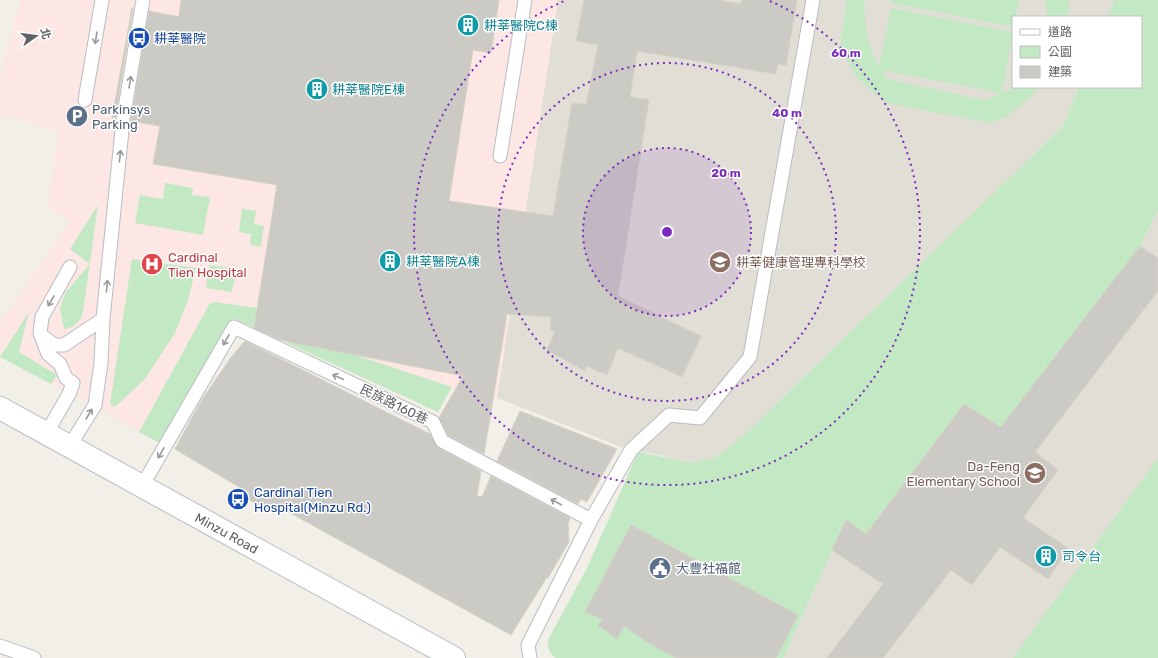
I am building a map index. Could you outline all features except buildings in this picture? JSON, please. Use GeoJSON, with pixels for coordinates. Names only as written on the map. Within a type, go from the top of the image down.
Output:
{"type":"FeatureCollection","features":[{"type":"Feature","properties":{"kind":"street","name":"Minzu Road"},"geometry":{"type":"LineString","coordinates":[[0,408],[454,658]]}},
{"type":"Feature","properties":{"kind":"lane"},"geometry":{"type":"LineString","coordinates":[[86,100],[102,0]]}},
{"type":"Feature","properties":{"kind":"lane"},"geometry":{"type":"LineString","coordinates":[[69,447],[95,405],[101,363],[123,120],[143,0]]}},
{"type":"Feature","properties":{"kind":"lane"},"geometry":{"type":"LineString","coordinates":[[500,156],[525,0]]}},
{"type":"Feature","properties":{"kind":"lane"},"geometry":{"type":"LineString","coordinates":[[530,658],[528,646],[591,520],[631,450],[669,415],[700,418],[750,357],[813,0]]}},
{"type":"Feature","properties":{"kind":"lane"},"geometry":{"type":"LineString","coordinates":[[46,434],[73,383],[66,378],[60,364],[48,354],[40,334],[42,317],[70,267]]}},
{"type":"Feature","properties":{"kind":"lane"},"geometry":{"type":"LineString","coordinates":[[40,334],[54,345],[64,344],[104,319]]}},
{"type":"Feature","properties":{"kind":"lane","name":"民族路160巷"},"geometry":{"type":"LineString","coordinates":[[142,486],[234,327],[433,422],[442,441],[591,520]]}},
{"type":"Feature","properties":{"kind":"lane"},"geometry":{"type":"LineString","coordinates":[[0,646],[34,658]]}},
{"type":"Feature","properties":{"kind":"shaded area","name":"Cardinal Tien Hospital"},"geometry":{"type":"Polygon","coordinates":[[[20,0],[181,0],[154,163],[289,187],[273,213],[256,319],[463,376],[460,386],[494,395],[449,201],[473,50],[491,52],[499,0],[558,0],[497,398],[452,387],[438,412],[233,318],[160,443],[117,420],[95,405],[69,394],[0,357],[0,323],[69,221],[48,207],[58,132],[0,114],[0,76],[20,0]]]}},
{"type":"Feature","properties":{"kind":"shaded area","name":"耕莘健康管理專科學校"},"geometry":{"type":"Polygon","coordinates":[[[558,0],[1114,0],[1108,16],[1012,16],[1012,88],[1079,88],[1063,126],[743,436],[716,457],[693,463],[621,447],[497,398],[558,0]]]}},
{"type":"Feature","properties":{"kind":"shaded area","name":"Da-Feng Elementary School"},"geometry":{"type":"Polygon","coordinates":[[[1158,210],[1158,658],[783,658],[846,520],[866,533],[964,404],[1001,427],[1140,246],[1158,210]]]}},
{"type":"Feature","properties":{"kind":"green space"},"geometry":{"type":"Polygon","coordinates":[[[847,0],[864,0],[869,43],[879,66],[891,8],[1012,32],[1002,93],[1012,88],[1039,88],[1008,116],[991,123],[886,103],[856,77],[840,46],[847,0]],[[882,70],[887,79],[985,100],[1001,93],[882,70]]]}},
{"type":"Feature","properties":{"kind":"green space"},"geometry":{"type":"Polygon","coordinates":[[[892,0],[1019,0],[1016,16],[1012,16],[1012,27],[891,3],[892,0]]]}},
{"type":"Feature","properties":{"kind":"green space"},"geometry":{"type":"Polygon","coordinates":[[[1046,0],[1069,0],[1068,16],[1046,16],[1046,0]]]}},
{"type":"Feature","properties":{"kind":"green space"},"geometry":{"type":"Polygon","coordinates":[[[1114,0],[1158,0],[1158,210],[1140,246],[1001,427],[964,404],[866,534],[846,520],[783,658],[556,658],[552,655],[549,650],[548,640],[587,568],[638,452],[693,463],[716,457],[743,436],[1063,126],[1079,88],[1142,88],[1142,16],[1108,16],[1114,0]]]}},
{"type":"Feature","properties":{"kind":"green space"},"geometry":{"type":"Polygon","coordinates":[[[165,183],[193,188],[192,195],[210,197],[203,235],[135,223],[140,195],[163,199],[165,183]]]}},
{"type":"Feature","properties":{"kind":"green space"},"geometry":{"type":"Polygon","coordinates":[[[98,205],[90,264],[70,249],[98,205]]]}},
{"type":"Feature","properties":{"kind":"green space"},"geometry":{"type":"Polygon","coordinates":[[[242,209],[256,211],[254,224],[264,226],[261,247],[250,245],[251,234],[239,232],[242,209]]]}},
{"type":"Feature","properties":{"kind":"green space"},"geometry":{"type":"Polygon","coordinates":[[[132,259],[196,268],[188,300],[175,333],[145,379],[115,407],[110,404],[132,259]]]}},
{"type":"Feature","properties":{"kind":"green space"},"geometry":{"type":"Polygon","coordinates":[[[90,264],[83,312],[80,320],[72,327],[64,329],[60,308],[65,293],[90,264]]]}},
{"type":"Feature","properties":{"kind":"green space"},"geometry":{"type":"Polygon","coordinates":[[[209,265],[236,269],[232,292],[206,288],[209,265]]]}},
{"type":"Feature","properties":{"kind":"green space"},"geometry":{"type":"Polygon","coordinates":[[[215,302],[257,308],[255,322],[452,387],[438,412],[233,318],[160,443],[139,432],[210,303],[215,302]]]}},
{"type":"Feature","properties":{"kind":"green space"},"geometry":{"type":"Polygon","coordinates":[[[29,312],[19,352],[57,375],[51,384],[0,357],[29,312]]]}},
{"type":"Feature","properties":{"kind":"green space"},"geometry":{"type":"Polygon","coordinates":[[[1158,458],[1158,658],[1013,658],[1158,458]]]}},
{"type":"Feature","properties":{"kind":"place","name":"耕莘醫院C棟"},"geometry":{"type":"Point","coordinates":[468,25]}},
{"type":"Feature","properties":{"kind":"place","name":"耕莘醫院"},"geometry":{"type":"Point","coordinates":[139,38]}},
{"type":"Feature","properties":{"kind":"place","name":"耕莘醫院E棟"},"geometry":{"type":"Point","coordinates":[317,89]}},
{"type":"Feature","properties":{"kind":"place","name":"Parkinsys Parking"},"geometry":{"type":"Point","coordinates":[77,116]}},
{"type":"Feature","properties":{"kind":"place","name":"耕莘醫院A棟"},"geometry":{"type":"Point","coordinates":[390,261]}},
{"type":"Feature","properties":{"kind":"place","name":"耕莘健康管理專科學校"},"geometry":{"type":"Point","coordinates":[720,262]}},
{"type":"Feature","properties":{"kind":"place","name":"Cardinal Tien Hospital"},"geometry":{"type":"Point","coordinates":[152,264]}},
{"type":"Feature","properties":{"kind":"place","name":"Da-Feng Elementary School"},"geometry":{"type":"Point","coordinates":[1035,473]}},
{"type":"Feature","properties":{"kind":"place","name":"Cardinal Tien Hospital(Minzu Rd.)"},"geometry":{"type":"Point","coordinates":[238,499]}},
{"type":"Feature","properties":{"kind":"place","name":"司令台"},"geometry":{"type":"Point","coordinates":[1046,556]}},
{"type":"Feature","properties":{"kind":"place","name":"大豐社福館"},"geometry":{"type":"Point","coordinates":[660,568]}}]}
